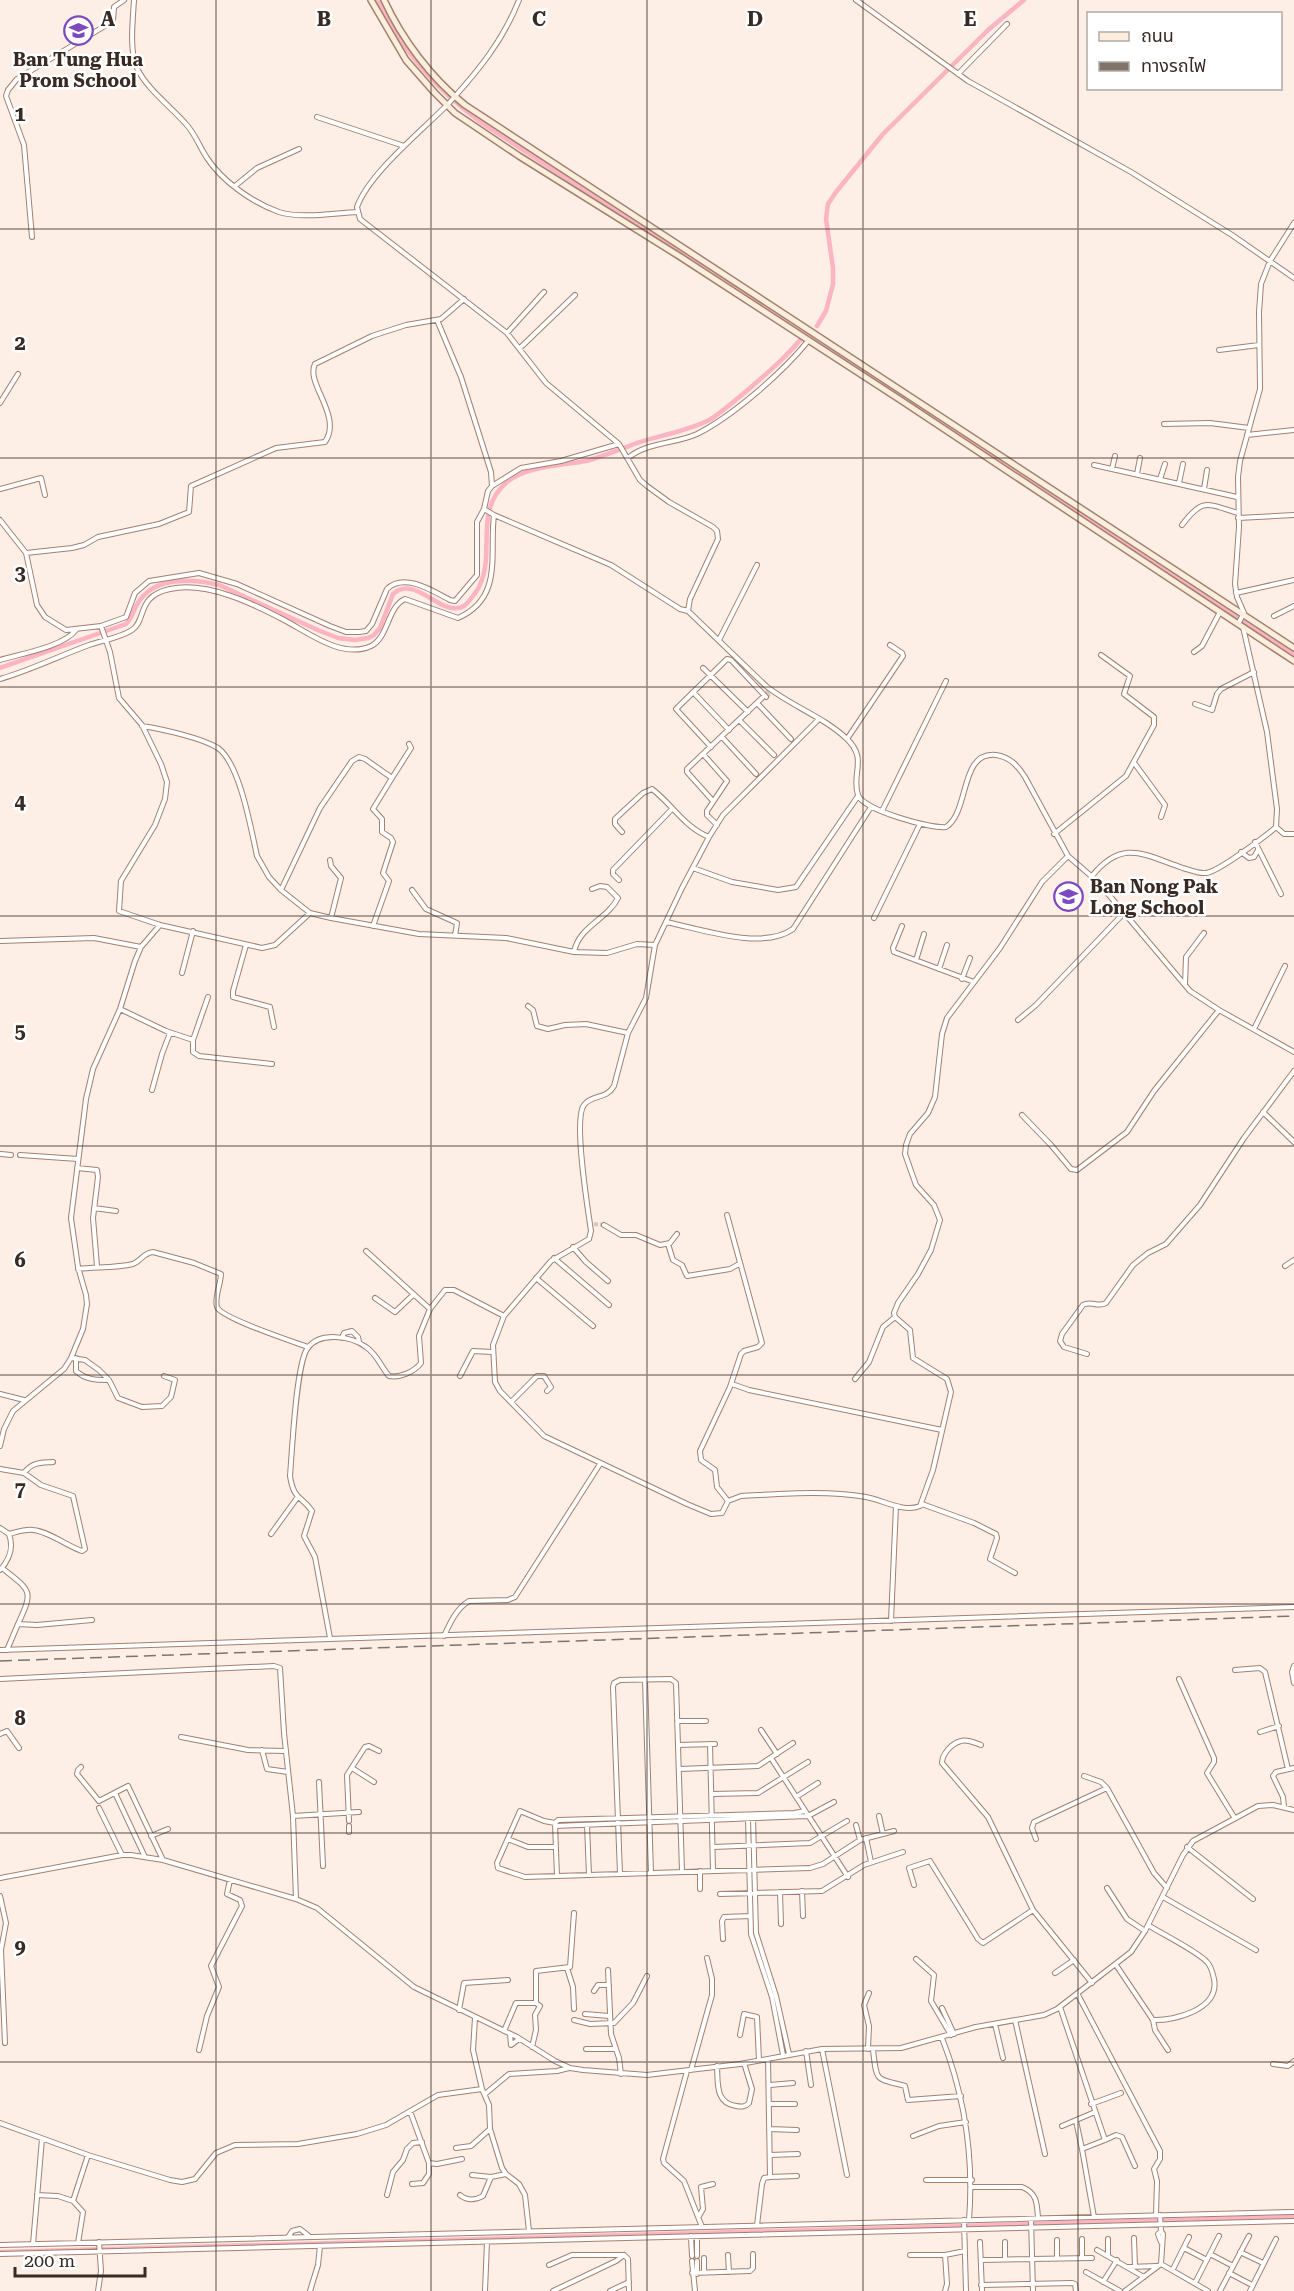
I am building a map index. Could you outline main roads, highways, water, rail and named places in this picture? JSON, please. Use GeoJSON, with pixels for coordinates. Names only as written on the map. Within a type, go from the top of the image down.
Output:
{"type":"FeatureCollection","features":[{"type":"Feature","properties":{"kind":"waterway"},"geometry":{"type":"LineString","coordinates":[[377,0],[397,35],[421,67],[449,96],[479,121],[1294,655]]}},
{"type":"Feature","properties":{"kind":"waterway"},"geometry":{"type":"LineString","coordinates":[[817,326],[826,311],[833,284],[826,219],[828,204],[883,134],[988,30],[1024,0]]}},
{"type":"Feature","properties":{"kind":"waterway"},"geometry":{"type":"LineString","coordinates":[[0,668],[126,624],[147,592],[176,581],[198,581],[219,585],[320,631],[338,638],[355,640],[374,635],[380,628],[393,594],[401,589],[419,592],[447,607],[464,606],[476,592],[482,578],[490,507],[496,494],[507,482],[525,472],[590,460],[637,443],[694,427],[711,419],[768,373],[805,334]]}},
{"type":"Feature","properties":{"kind":"waterway"},"geometry":{"type":"LineString","coordinates":[[0,2252],[1294,2217]]}},
{"type":"Feature","properties":{"kind":"tunnel"},"geometry":{"type":"LineString","coordinates":[[594,1224],[604,1225]]}},
{"type":"Feature","properties":{"kind":"railway"},"geometry":{"type":"LineString","coordinates":[[0,1661],[1294,1616]]}},
{"type":"Feature","properties":{"kind":"place","name":"Ban Tung Hua Prom School"},"geometry":{"type":"Point","coordinates":[78,30]}},
{"type":"Feature","properties":{"kind":"place","name":"Ban Nong Pak Long School"},"geometry":{"type":"Point","coordinates":[1069,896]}}]}
